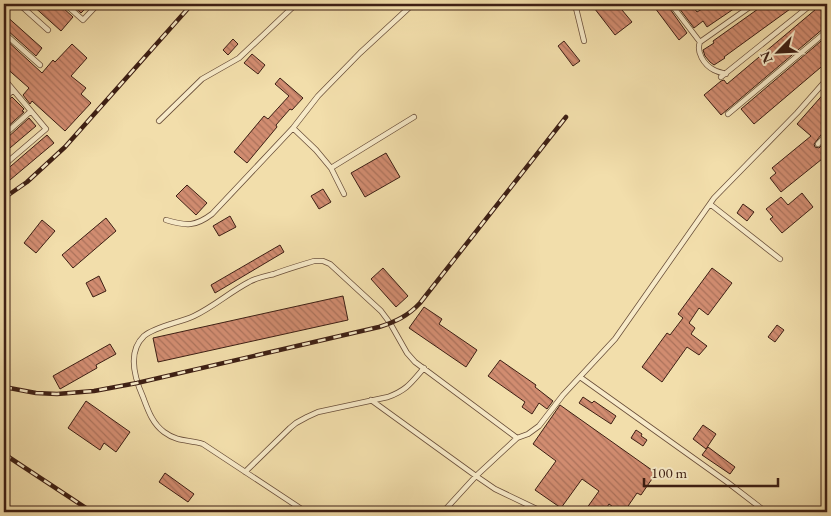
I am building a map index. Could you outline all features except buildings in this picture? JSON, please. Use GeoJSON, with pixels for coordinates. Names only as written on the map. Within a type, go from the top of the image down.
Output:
{"type":"FeatureCollection","features":[{"type":"Feature","properties":{"kind":"lane"},"geometry":{"type":"LineString","coordinates":[[19,4],[48,30]]}},
{"type":"Feature","properties":{"kind":"lane"},"geometry":{"type":"LineString","coordinates":[[64,4],[83,20],[98,4]]}},
{"type":"Feature","properties":{"kind":"lane"},"geometry":{"type":"LineString","coordinates":[[159,121],[202,79],[239,58],[296,4]]}},
{"type":"Feature","properties":{"kind":"lane"},"geometry":{"type":"LineString","coordinates":[[166,220],[192,225],[212,214],[293,128],[318,96],[338,75],[413,4]]}},
{"type":"Feature","properties":{"kind":"lane"},"geometry":{"type":"LineString","coordinates":[[575,4],[584,41]]}},
{"type":"Feature","properties":{"kind":"lane"},"geometry":{"type":"LineString","coordinates":[[671,4],[700,42]]}},
{"type":"Feature","properties":{"kind":"lane"},"geometry":{"type":"LineString","coordinates":[[754,4],[700,42],[699,52],[704,61],[716,72],[724,75],[812,4]]}},
{"type":"Feature","properties":{"kind":"lane"},"geometry":{"type":"LineString","coordinates":[[728,114],[827,31]]}},
{"type":"Feature","properties":{"kind":"lane"},"geometry":{"type":"LineString","coordinates":[[4,33],[40,65]]}},
{"type":"Feature","properties":{"kind":"lane"},"geometry":{"type":"LineString","coordinates":[[4,78],[46,129],[4,165]]}},
{"type":"Feature","properties":{"kind":"lane"},"geometry":{"type":"LineString","coordinates":[[443,512],[476,476],[517,438],[528,434],[539,426],[563,395],[615,339],[726,184],[797,113],[827,79]]}},
{"type":"Feature","properties":{"kind":"lane"},"geometry":{"type":"LineString","coordinates":[[4,99],[13,90]]}},
{"type":"Feature","properties":{"kind":"lane"},"geometry":{"type":"LineString","coordinates":[[4,135],[31,111]]}},
{"type":"Feature","properties":{"kind":"lane"},"geometry":{"type":"LineString","coordinates":[[331,168],[414,117]]}},
{"type":"Feature","properties":{"kind":"lane"},"geometry":{"type":"LineString","coordinates":[[293,128],[316,150],[331,168],[344,194]]}},
{"type":"Feature","properties":{"kind":"lane"},"geometry":{"type":"LineString","coordinates":[[818,144],[827,134]]}},
{"type":"Feature","properties":{"kind":"lane"},"geometry":{"type":"LineString","coordinates":[[710,204],[780,258]]}},
{"type":"Feature","properties":{"kind":"lane"},"geometry":{"type":"LineString","coordinates":[[306,512],[204,444],[173,438],[156,425],[135,375],[135,352],[140,341],[146,335],[193,316],[254,280],[314,261],[330,264],[381,311],[407,353],[415,362],[517,438]]}},
{"type":"Feature","properties":{"kind":"lane"},"geometry":{"type":"LineString","coordinates":[[245,472],[296,423],[318,412],[388,397],[408,387],[424,368]]}},
{"type":"Feature","properties":{"kind":"lane"},"geometry":{"type":"LineString","coordinates":[[580,377],[766,512]]}},
{"type":"Feature","properties":{"kind":"lane"},"geometry":{"type":"LineString","coordinates":[[372,400],[476,476],[508,496],[543,512]]}},
{"type":"Feature","properties":{"kind":"railway"},"geometry":{"type":"LineString","coordinates":[[4,198],[27,182],[65,147],[192,4]]}},
{"type":"Feature","properties":{"kind":"railway"},"geometry":{"type":"LineString","coordinates":[[4,387],[36,393],[57,394],[94,391],[137,383],[379,327],[396,321],[411,312],[420,303],[566,117]]}},
{"type":"Feature","properties":{"kind":"railway"},"geometry":{"type":"LineString","coordinates":[[4,454],[92,512]]}}]}
